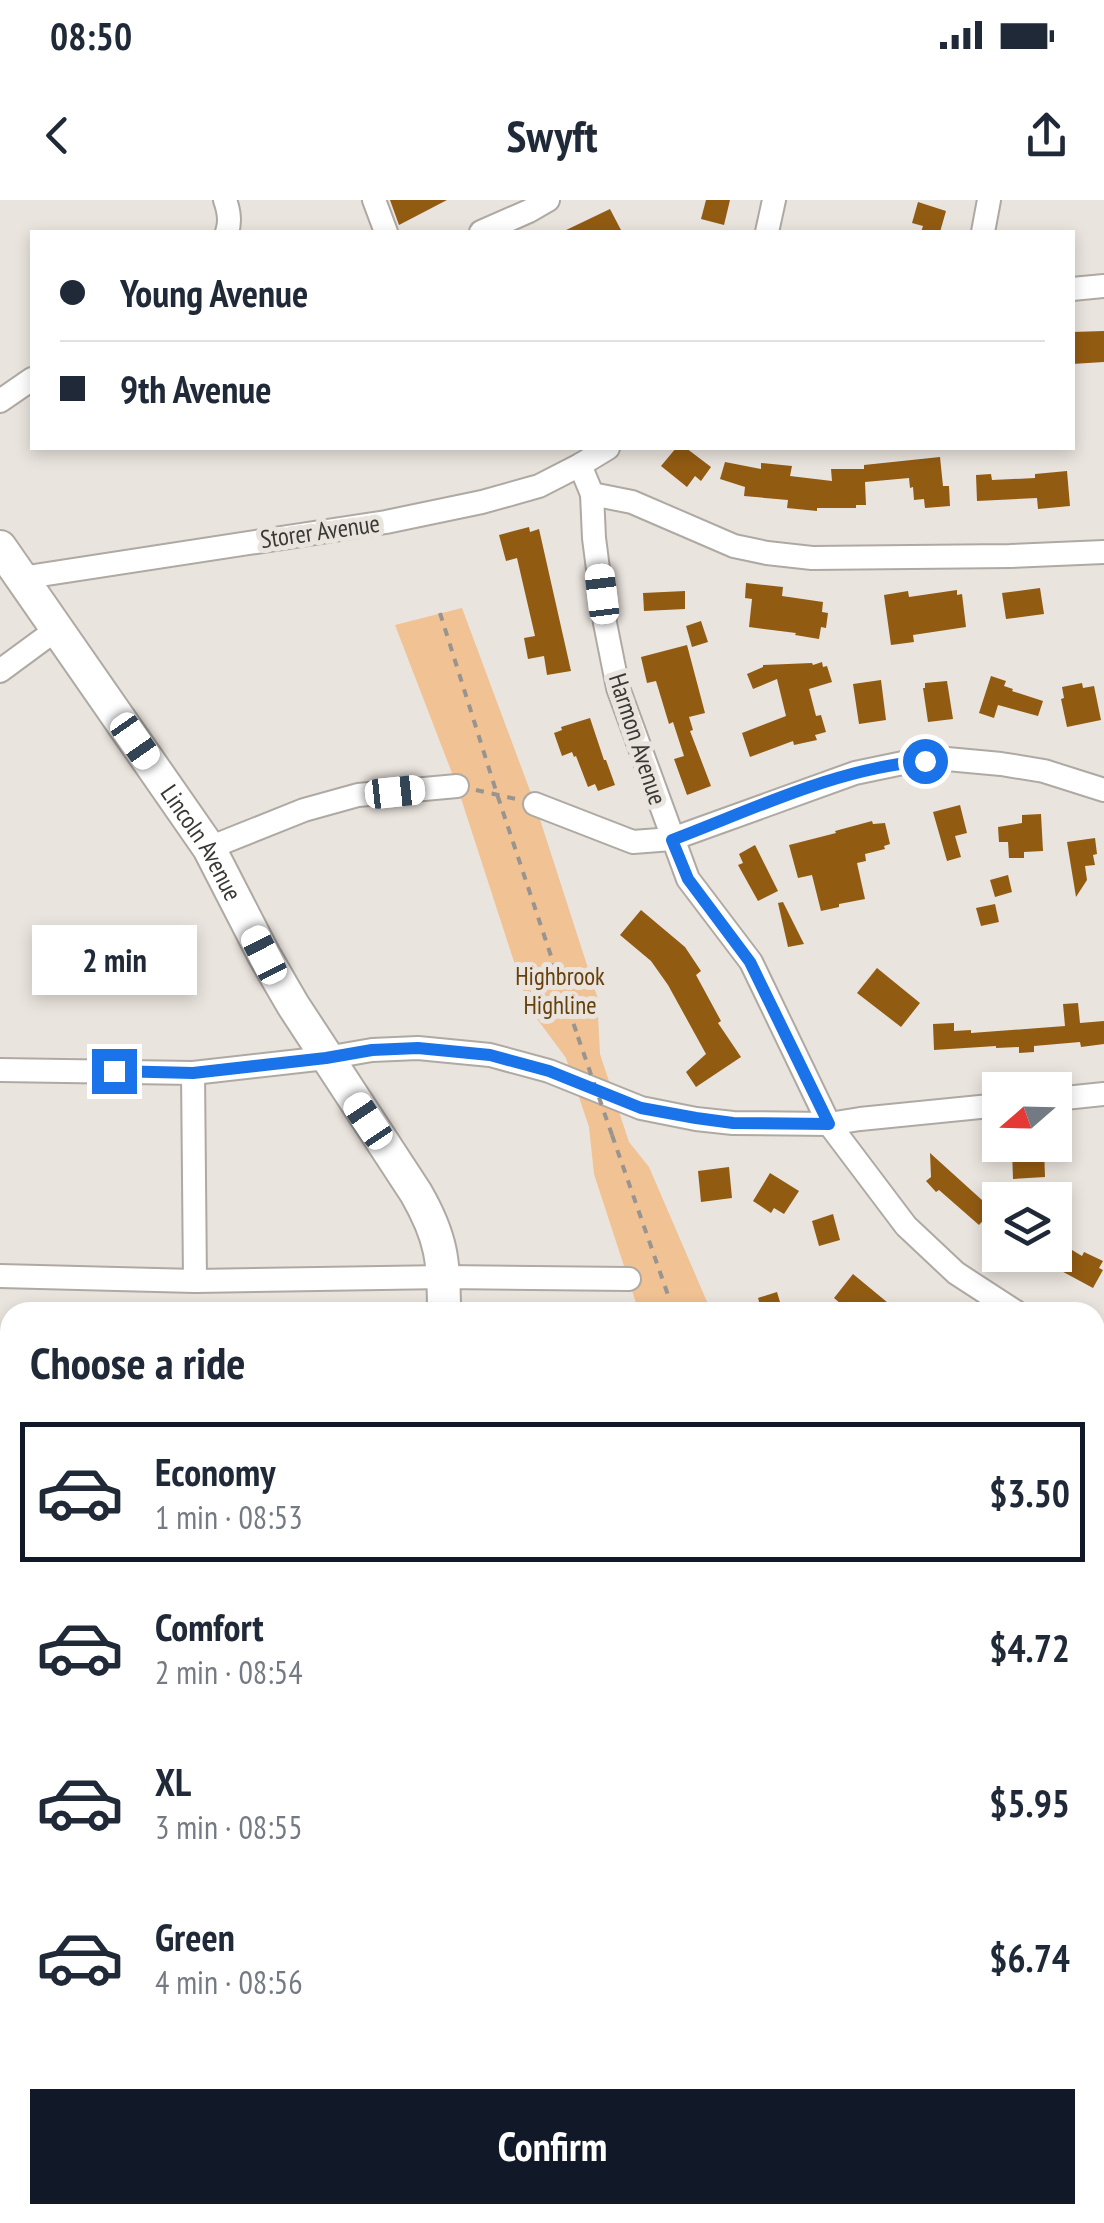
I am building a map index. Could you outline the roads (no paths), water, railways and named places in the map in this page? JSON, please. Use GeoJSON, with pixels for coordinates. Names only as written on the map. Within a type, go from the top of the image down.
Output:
{"type":"FeatureCollection","features":[{"type":"Feature","properties":{"kind":"main road","name":"Lincoln Avenue"},"geometry":{"type":"LineString","coordinates":[[0,547],[209,848],[264,955],[431,1218],[442,1251],[444,1302]]}},
{"type":"Feature","properties":{"kind":"street"},"geometry":{"type":"LineString","coordinates":[[225,200],[228,230]]}},
{"type":"Feature","properties":{"kind":"street"},"geometry":{"type":"LineString","coordinates":[[374,200],[385,230]]}},
{"type":"Feature","properties":{"kind":"street"},"geometry":{"type":"LineString","coordinates":[[486,230],[548,200]]}},
{"type":"Feature","properties":{"kind":"street"},"geometry":{"type":"LineString","coordinates":[[767,230],[774,200]]}},
{"type":"Feature","properties":{"kind":"street"},"geometry":{"type":"LineString","coordinates":[[983,230],[990,200]]}},
{"type":"Feature","properties":{"kind":"street"},"geometry":{"type":"LineString","coordinates":[[1075,289],[1104,286]]}},
{"type":"Feature","properties":{"kind":"street"},"geometry":{"type":"LineString","coordinates":[[0,400],[30,380]]}},
{"type":"Feature","properties":{"kind":"street","name":"Storer Avenue"},"geometry":{"type":"LineString","coordinates":[[22,578],[402,519],[539,486],[605,450]]}},
{"type":"Feature","properties":{"kind":"street","name":"Harmon Avenue"},"geometry":{"type":"LineString","coordinates":[[580,465],[592,494],[605,622],[618,688],[688,879],[750,962],[829,1124],[906,1226],[956,1272],[1001,1302]]}},
{"type":"Feature","properties":{"kind":"street"},"geometry":{"type":"LineString","coordinates":[[592,494],[632,502],[734,546],[797,557],[1104,552]]}},
{"type":"Feature","properties":{"kind":"street"},"geometry":{"type":"LineString","coordinates":[[0,671],[58,629]]}},
{"type":"Feature","properties":{"kind":"street"},"geometry":{"type":"LineString","coordinates":[[534,804],[633,842],[672,840],[855,773],[903,763],[947,760],[1001,764],[1104,790]]}},
{"type":"Feature","properties":{"kind":"street"},"geometry":{"type":"LineString","coordinates":[[209,848],[304,810],[358,795],[457,786]]}},
{"type":"Feature","properties":{"kind":"street"},"geometry":{"type":"LineString","coordinates":[[0,1070],[193,1073],[372,1050],[418,1048],[490,1055],[549,1071],[641,1108],[733,1123],[829,1124],[982,1107]]}},
{"type":"Feature","properties":{"kind":"street"},"geometry":{"type":"LineString","coordinates":[[193,1073],[195,1281]]}},
{"type":"Feature","properties":{"kind":"street"},"geometry":{"type":"LineString","coordinates":[[1072,1097],[1104,1094]]}},
{"type":"Feature","properties":{"kind":"street"},"geometry":{"type":"LineString","coordinates":[[0,1276],[195,1281],[445,1276],[629,1279]]}},
{"type":"Feature","properties":{"kind":"park label","name":"Highbrook Highline"},"geometry":{"type":"Point","coordinates":[560,990]}}]}
